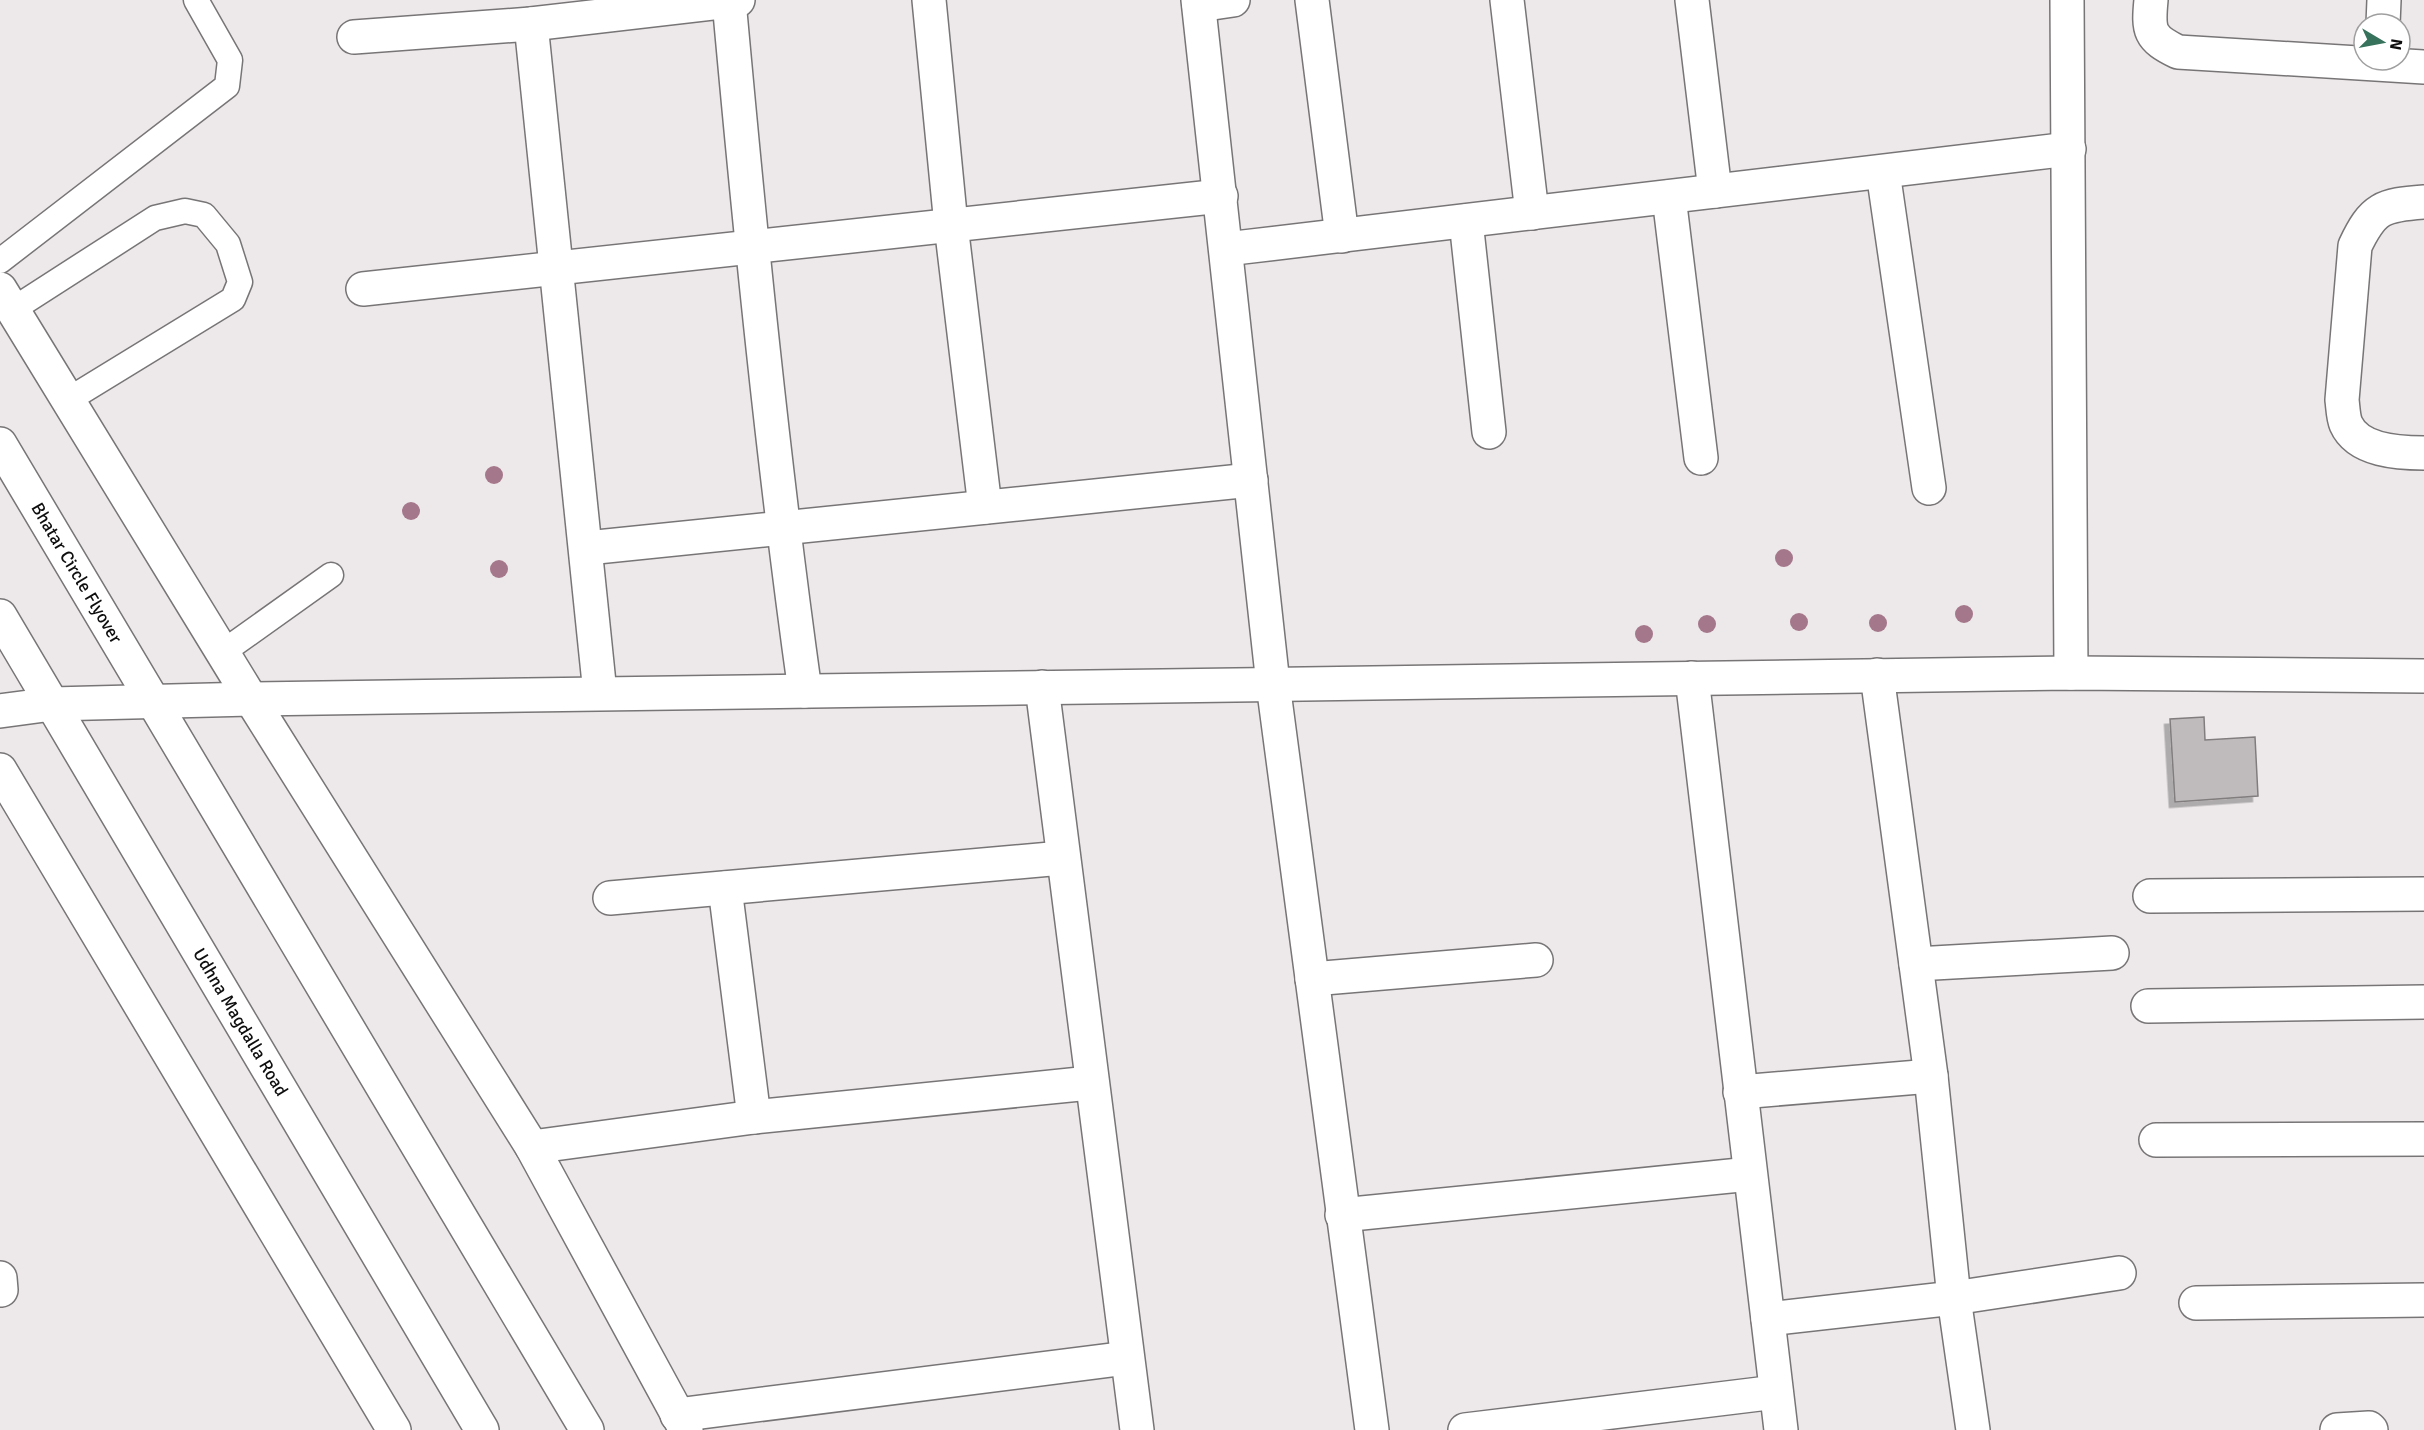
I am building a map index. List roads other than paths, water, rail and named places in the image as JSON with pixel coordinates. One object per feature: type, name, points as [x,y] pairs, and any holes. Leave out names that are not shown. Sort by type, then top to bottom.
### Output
[{"type":"street","points":[[929,0],[951,225],[985,507]]},
{"type":"street","points":[[1233,0],[1199,2],[1273,684],[1372,1430]]},
{"type":"street","points":[[1312,0],[1342,236]]},
{"type":"street","points":[[1508,0],[1532,213]]},
{"type":"street","points":[[1692,0],[1715,191]]},
{"type":"street","points":[[2067,0],[2072,673]]},
{"type":"street","points":[[2151,0],[2149,26],[2159,43],[2178,52],[2352,61]]},
{"type":"street","points":[[354,37],[531,24],[734,1],[751,246],[782,528],[805,691]]},
{"type":"street","points":[[531,24],[587,548],[600,693]]},
{"type":"street","points":[[1226,249],[2069,149]]},
{"type":"street","points":[[1883,171],[1929,488]]},
{"type":"street","points":[[363,289],[1221,196]]},
{"type":"street","points":[[1669,197],[1701,458]]},
{"type":"street","points":[[2424,202],[2397,204],[2374,213],[2355,246],[2342,400],[2346,424],[2359,440],[2380,449],[2424,453]]},
{"type":"street","points":[[1466,221],[1489,432]]},
{"type":"street","points":[[6,299],[251,699],[532,1147],[681,1422],[1127,1359]]},
{"type":"street","name":"Bhatar Circle Flyover","points":[[0,444],[154,702]]},
{"type":"street","points":[[587,548],[1251,480]]},
{"type":"street","name":"Udhna Magdalla Road","points":[[0,616],[482,1430]]},
{"type":"street","points":[[0,711],[52,704],[600,693],[2072,673],[2424,676]]},
{"type":"street","points":[[1877,675],[1931,1076],[1954,1298],[1973,1430]]},
{"type":"street","points":[[1692,678],[1781,1430]]},
{"type":"street","points":[[1042,687],[1090,1083],[1137,1430]]},
{"type":"street","points":[[154,702],[588,1430]]},
{"type":"street","points":[[0,770],[394,1430]]},
{"type":"street","points":[[610,898],[1062,858]]},
{"type":"street","points":[[725,888],[754,1117]]},
{"type":"street","points":[[2150,896],[2424,894]]},
{"type":"street","points":[[1916,964],[2112,953]]},
{"type":"street","points":[[1311,979],[1536,960]]},
{"type":"street","points":[[2148,1006],[2424,1002]]},
{"type":"street","points":[[1740,1092],[1931,1076]]},
{"type":"street","points":[[532,1147],[754,1117],[1090,1083]]},
{"type":"street","points":[[2156,1140],[2424,1139]]},
{"type":"street","points":[[1342,1215],[1750,1174]]},
{"type":"street","points":[[1768,1319],[1954,1298],[2119,1273]]},
{"type":"street","points":[[2196,1303],[2424,1300]]},
{"type":"street","points":[[1465,1430],[1776,1392]]},
{"type":"street","points":[[2337,1430],[2371,1430]]},
{"type":"lane","points":[[0,261],[227,86],[230,60],[196,0]]},
{"type":"lane","points":[[6,299],[155,218],[185,211],[204,215],[228,244],[240,282],[233,299],[68,400]]},
{"type":"lane","points":[[223,652],[331,575]]}]
